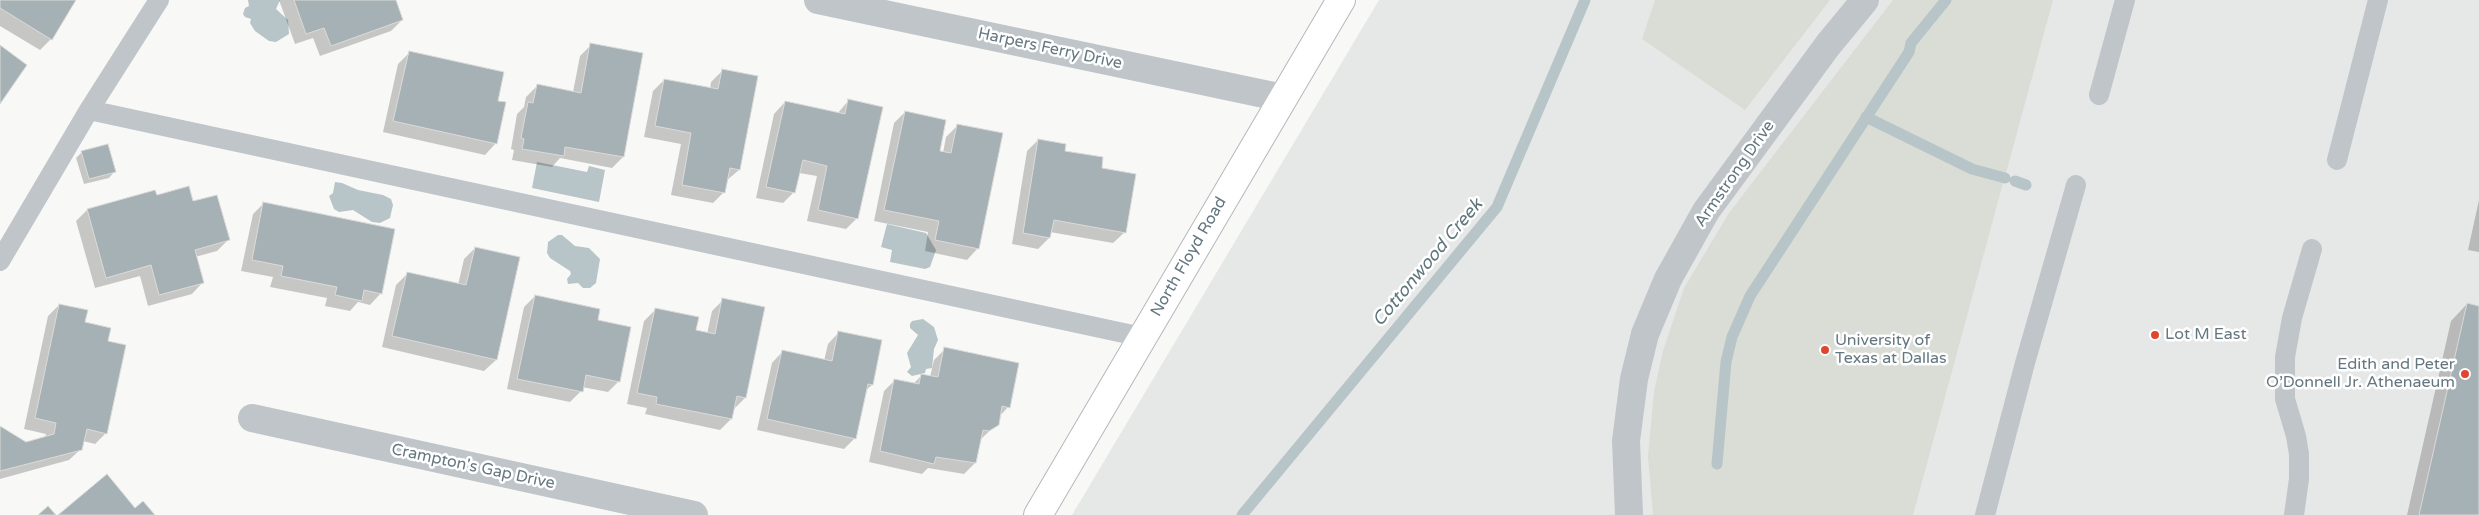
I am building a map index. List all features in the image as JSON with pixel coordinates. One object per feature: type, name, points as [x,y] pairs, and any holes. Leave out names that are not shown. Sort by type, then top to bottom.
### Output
[{"type":"street","name":"Harpers Ferry Drive","points":[[818,0],[1283,98]]},
{"type":"street","name":"North Floyd Road","points":[[1038,515],[1341,0]]},
{"type":"street","name":"Armstrong Drive","points":[[1628,515],[1626,441],[1634,379],[1645,334],[1668,279],[1706,211],[1828,45],[1865,0]]},
{"type":"street","name":"Crampton's Gap Drive","points":[[252,418],[694,515]]},
{"type":"lane","points":[[0,261],[89,110],[159,0]]},
{"type":"lane","points":[[2099,95],[2125,0]]},
{"type":"lane","points":[[2337,160],[2378,0]]},
{"type":"lane","points":[[89,110],[1142,337]]},
{"type":"lane","points":[[1985,515],[2027,354],[2076,184]]},
{"type":"lane","points":[[2294,515],[2299,478],[2299,454],[2296,436],[2285,399],[2285,357],[2292,318],[2312,249]]},
{"type":"shaded area","points":[[248,0],[280,0],[276,9],[288,20],[289,34],[276,42],[269,41],[255,31],[250,23],[251,19],[243,14],[245,8],[249,6]]},
{"type":"shaded area","name":"University of Texas at Dallas","points":[[1379,0],[2479,0],[2479,515],[1072,515]]},
{"type":"shaded area","points":[[1655,0],[1830,0],[1745,110],[1642,39]]},
{"type":"shaded area","points":[[1893,0],[2053,0],[2006,173],[1974,164],[1972,169],[1972,174],[2003,183],[1913,515],[1653,515],[1648,456],[1654,392],[1663,351],[1684,288],[1729,213]]},
{"type":"shaded area","points":[[537,162],[587,172],[589,166],[605,170],[599,202],[532,188]]},
{"type":"shaded area","points":[[335,182],[358,190],[383,195],[391,199],[393,205],[390,218],[380,223],[372,222],[353,210],[339,212],[334,209],[329,196],[333,193]]},
{"type":"shaded area","points":[[887,224],[926,233],[936,250],[930,267],[925,269],[890,262],[892,250],[881,247]]},
{"type":"shaded area","points":[[558,235],[562,235],[575,246],[589,248],[600,259],[596,283],[590,288],[583,288],[578,283],[568,284],[567,279],[571,274],[570,271],[550,258],[547,253],[548,242]]},
{"type":"shaded area","points":[[923,319],[934,327],[938,340],[934,349],[932,368],[926,369],[925,373],[912,376],[907,372],[911,367],[907,353],[918,335],[910,328],[910,324],[912,321]]},
{"type":"building","points":[[0,0],[76,0],[52,40],[0,8]]},
{"type":"building","points":[[294,0],[396,0],[403,20],[331,46],[324,28],[306,34]]},
{"type":"building","points":[[590,43],[643,53],[624,157],[565,147],[564,156],[522,149],[524,139],[521,138],[528,102],[533,103],[537,84],[581,93]]},
{"type":"building","points":[[0,45],[27,65],[0,104]]},
{"type":"building","points":[[409,51],[504,72],[498,101],[506,102],[497,144],[393,121]]},
{"type":"building","points":[[722,69],[758,76],[740,170],[730,168],[725,193],[682,185],[691,133],[655,126],[664,79],[718,89]]},
{"type":"building","points":[[848,99],[883,107],[858,219],[818,210],[827,166],[803,160],[795,193],[766,187],[785,101],[845,114]]},
{"type":"building","points":[[905,111],[946,120],[940,151],[951,153],[957,124],[1003,133],[979,249],[935,240],[939,221],[884,210]]},
{"type":"building","points":[[1038,139],[1066,144],[1065,151],[1103,157],[1102,168],[1136,174],[1126,233],[1054,220],[1050,238],[1023,233]]},
{"type":"building","points":[[108,144],[116,172],[89,179],[81,151]]},
{"type":"building","points":[[189,186],[193,201],[217,195],[230,240],[195,250],[204,283],[159,295],[151,265],[106,278],[87,209],[155,190],[157,195]]},
{"type":"building","points":[[263,202],[395,229],[382,294],[364,290],[362,301],[335,295],[337,287],[281,276],[283,266],[252,260]]},
{"type":"building","points":[[475,247],[520,257],[497,360],[392,336],[407,272],[466,285]]},
{"type":"building","points":[[535,295],[600,309],[598,320],[631,327],[620,382],[586,375],[583,392],[517,379]]},
{"type":"building","points":[[722,298],[765,307],[746,398],[737,396],[732,419],[656,404],[657,397],[637,393],[655,308],[699,317],[696,330],[715,334]]},
{"type":"building","name":"Edith and Peter O’Donnell Jr. Athenaeum","points":[[2467,303],[2479,306],[2479,515],[2419,515]]},
{"type":"building","points":[[59,304],[88,310],[85,322],[111,328],[108,341],[126,345],[107,434],[87,429],[82,450],[0,471],[0,426],[26,442],[54,434],[56,423],[35,418]]},
{"type":"building","points":[[838,331],[882,340],[873,385],[868,384],[856,439],[767,419],[782,350],[832,361]]},
{"type":"building","points":[[944,347],[1019,363],[1010,408],[1002,406],[999,425],[989,431],[983,430],[976,463],[936,457],[934,464],[880,451],[894,379],[919,384],[921,374],[938,377]]},
{"type":"building","points":[[107,474],[135,508],[143,501],[155,515],[58,515]]},
{"type":"building","points":[[48,506],[56,515],[38,515]]},
{"type":"waterway","name":"Cottonwood Creek","points":[[1242,515],[1497,207],[1585,0]]},
{"type":"waterway","points":[[1717,464],[1726,362],[1732,337],[1750,296],[1909,52],[1911,43],[1946,0]]},
{"type":"waterway","points":[[1866,117],[1972,169],[2005,178]]},
{"type":"waterway","points":[[2015,181],[2026,185]]},
{"type":"place","name":"Lot M East","points":[[2155,335]]},
{"type":"place","name":"University of Texas at Dallas","points":[[1825,350]]},
{"type":"place","name":"Edith and Peter O’Donnell Jr. Athenaeum","points":[[2465,374]]}]
